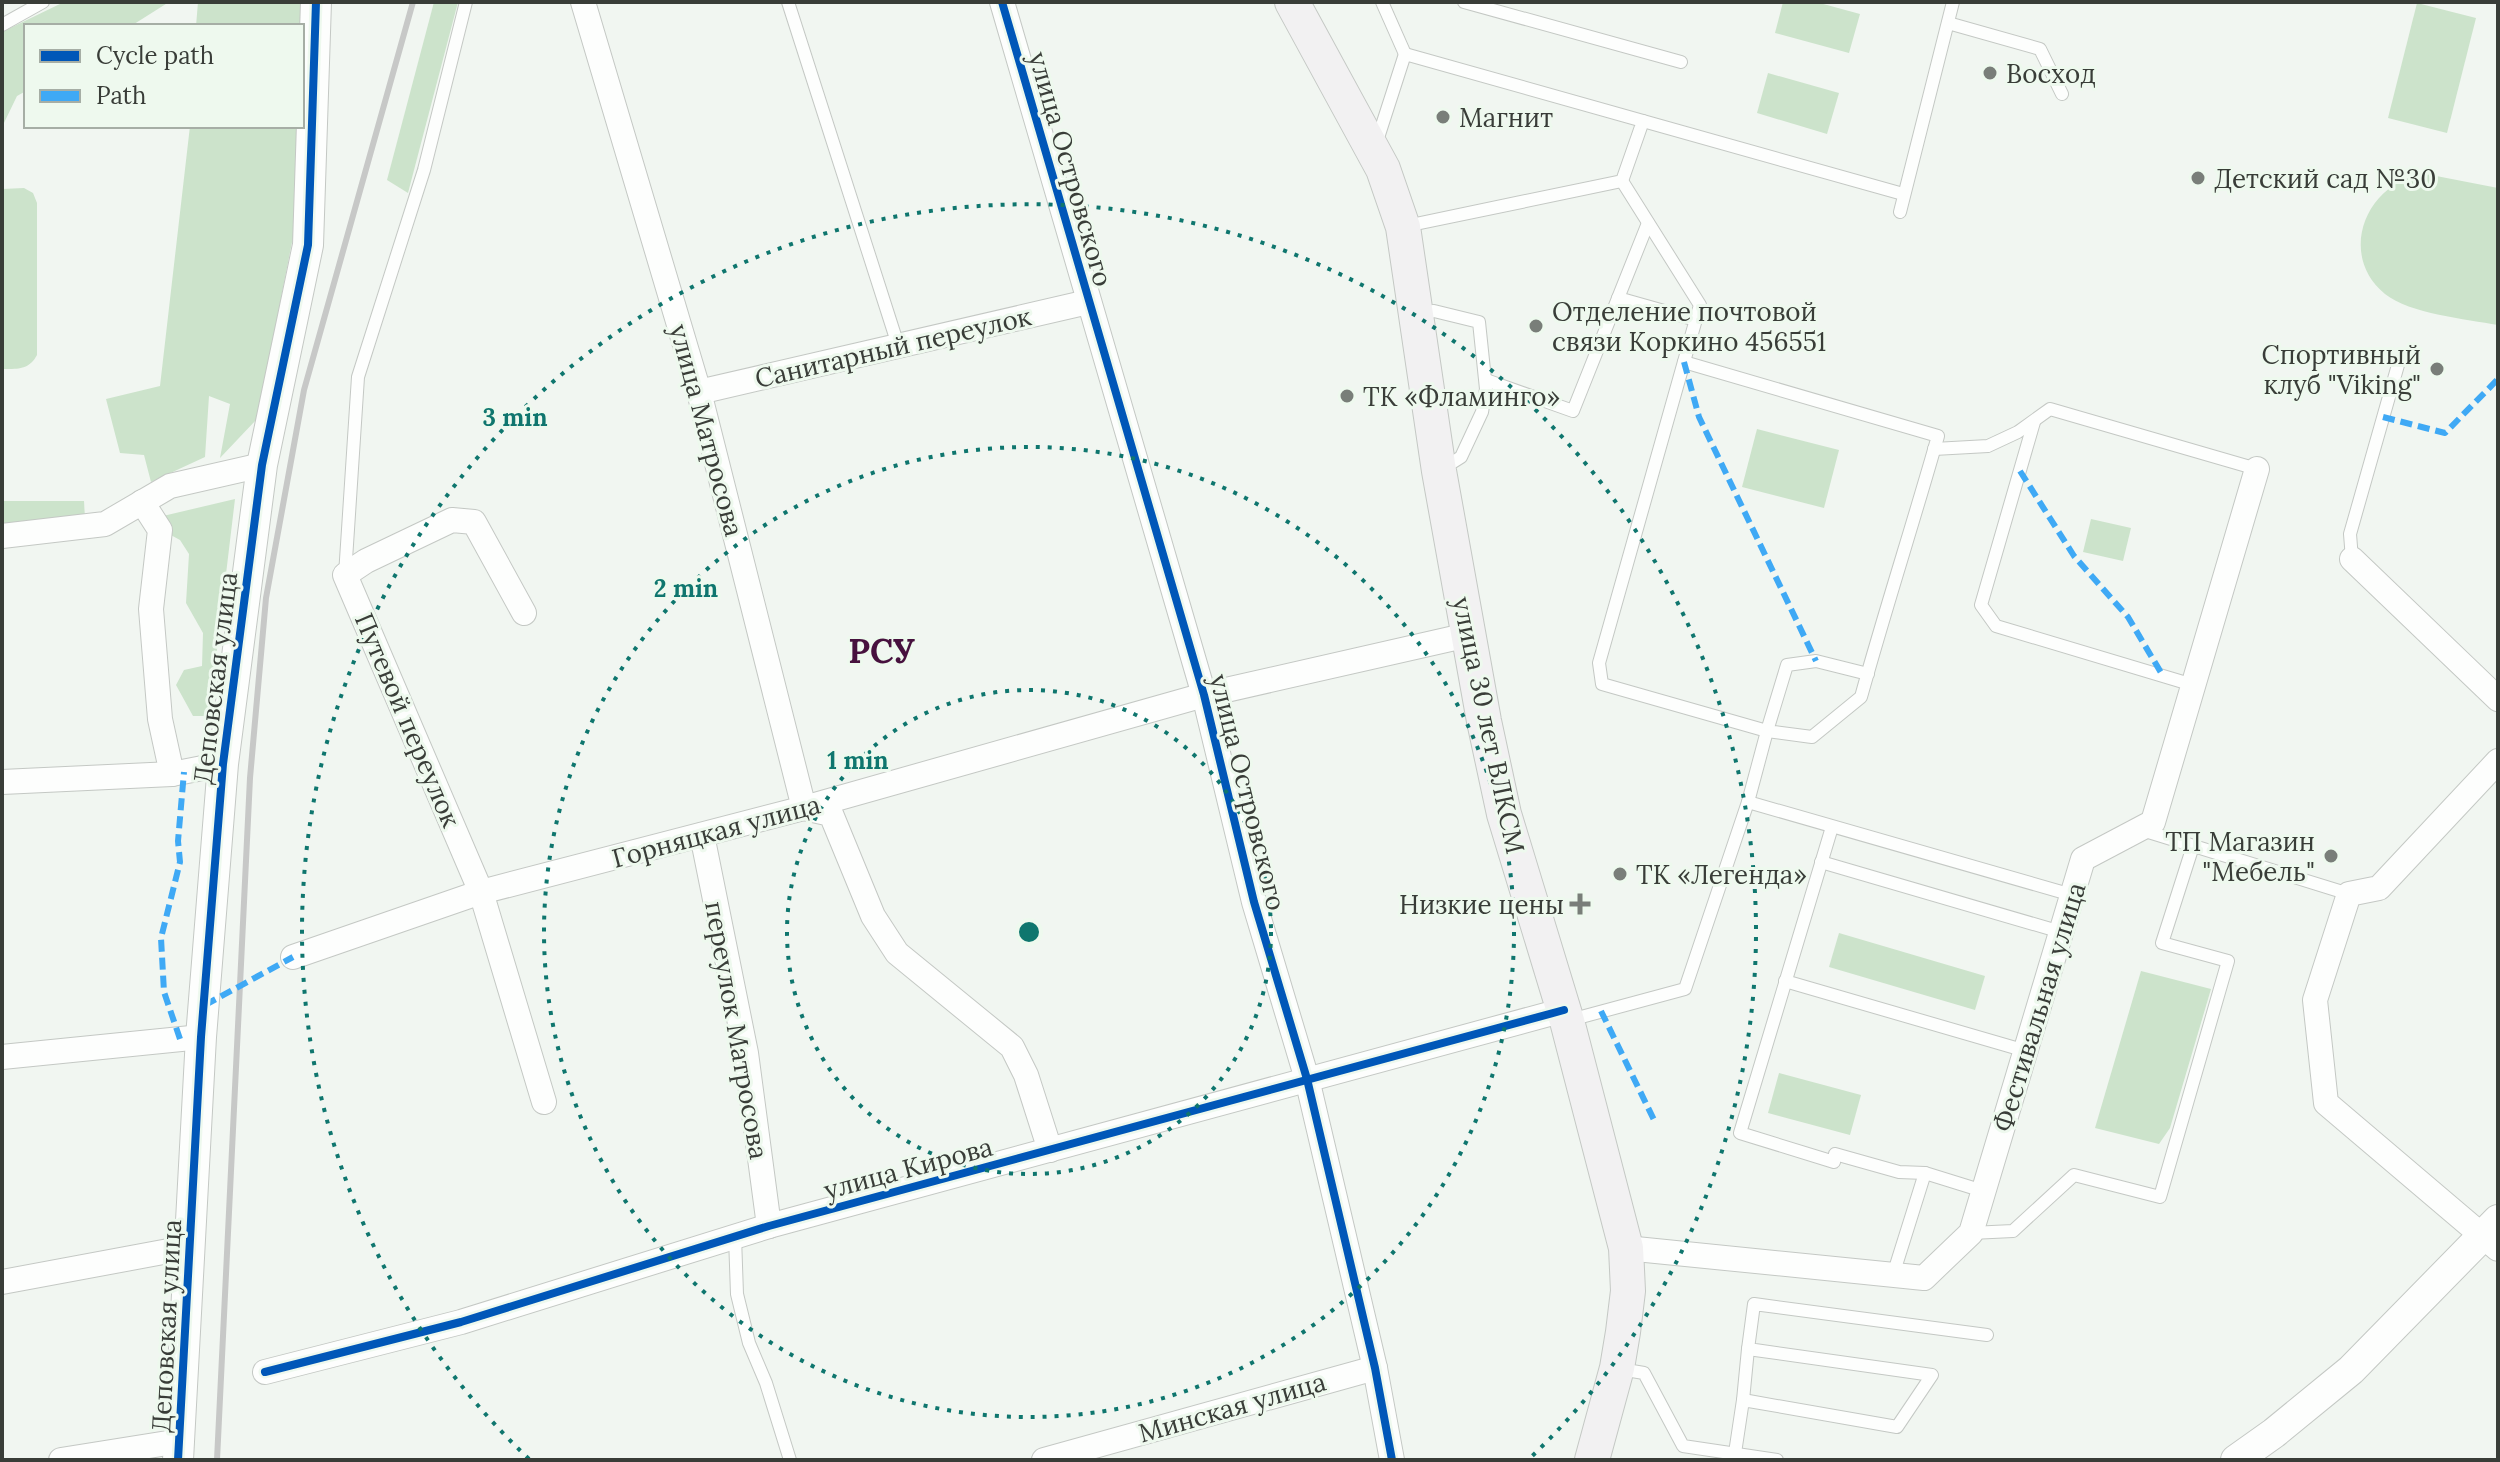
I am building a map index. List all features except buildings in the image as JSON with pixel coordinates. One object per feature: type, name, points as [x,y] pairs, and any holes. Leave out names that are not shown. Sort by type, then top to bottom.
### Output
[{"type":"main road","name":"улица 30 лет ВЛКСМ","points":[[1292,2],[1373,151],[1403,227],[1439,471],[1504,814],[1565,1016],[1626,1248],[1628,1291],[1617,1368],[1592,1460]]},
{"type":"street","name":"Деповская улица","points":[[179,1450],[201,1037],[223,764],[262,465],[308,245],[316,2]]},
{"type":"street","name":"улица Матросова","points":[[583,2],[699,392],[804,808]]},
{"type":"street","name":"улица Островского","points":[[1002,2],[1204,695],[1254,902],[1307,1079],[1375,1368],[1392,1460]]},
{"type":"street","name":"Санитарный переулок","points":[[699,392],[1088,302]]},
{"type":"street","points":[[2,536],[105,524],[170,486],[262,465]]},
{"type":"street","name":"Фестивальная улица","points":[[1971,1233],[2083,859],[2153,822],[2257,469]]},
{"type":"street","points":[[142,502],[160,530],[151,609],[160,719],[172,774]]},
{"type":"street","points":[[345,575],[366,561],[452,520],[474,522],[524,613]]},
{"type":"street","points":[[2352,559],[2498,699]]},
{"type":"street","name":"Путевой переулок","points":[[345,575],[481,892],[544,1102]]},
{"type":"street","name":"Горняцкая улица","points":[[293,957],[481,892],[804,808],[1204,695],[1468,635]]},
{"type":"street","points":[[2236,1460],[2351,1370],[2493,1235],[2326,1103],[2315,1000],[2349,894],[2379,888],[2498,761]]},
{"type":"street","points":[[2,782],[172,774],[223,764]]},
{"type":"street","points":[[804,808],[831,814],[873,916],[897,953],[1012,1047],[1026,1075],[1050,1150]]},
{"type":"street","name":"переулок Матросова","points":[[702,835],[746,1053],[769,1226]]},
{"type":"street","name":"улица Кирова","points":[[265,1372],[461,1322],[769,1226],[1307,1079],[1565,1016]]},
{"type":"street","points":[[2,1057],[201,1037]]},
{"type":"street","points":[[1626,1248],[1924,1278],[1971,1233]]},
{"type":"street","points":[[2,1282],[190,1247]]},
{"type":"street","name":"Минская улица","points":[[1044,1460],[1375,1368]]},
{"type":"street","points":[[61,1460],[179,1450]]},
{"type":"lane","points":[[2,25],[43,2]]},
{"type":"lane","points":[[345,575],[358,377],[424,170],[466,2]]},
{"type":"lane","points":[[788,2],[898,345]]},
{"type":"lane","points":[[1373,151],[1405,54],[1382,2]]},
{"type":"lane","points":[[1464,2],[1681,62]]},
{"type":"lane","points":[[1900,212],[1953,2]]},
{"type":"lane","points":[[1948,23],[2040,49],[2062,94]]},
{"type":"lane","points":[[1405,54],[1903,194]]},
{"type":"lane","points":[[1622,181],[1643,121]]},
{"type":"lane","points":[[1622,181],[1700,305],[1599,663],[1602,684],[1767,731],[1812,737],[1861,697],[1938,436],[1684,362]]},
{"type":"lane","points":[[1403,227],[1622,181]]},
{"type":"lane","points":[[1486,380],[1573,411],[1648,223]]},
{"type":"lane","points":[[1618,298],[1696,320]]},
{"type":"lane","points":[[1416,314],[1434,311],[1479,322],[1486,380],[1482,412],[1461,457],[1439,471]]},
{"type":"lane","points":[[2352,559],[2350,534],[2398,365]]},
{"type":"lane","points":[[1934,449],[1988,446],[2034,422],[2050,409],[2257,469]]},
{"type":"lane","points":[[2034,422],[1981,605],[1996,626],[2193,685]]},
{"type":"lane","points":[[1565,1016],[1685,989],[1748,802],[1787,665],[1816,661],[1868,674]]},
{"type":"lane","points":[[1748,802],[2072,895]]},
{"type":"lane","points":[[1832,827],[1740,1133],[1834,1162],[1835,1154],[1899,1172],[1925,1173],[1983,1191]]},
{"type":"lane","points":[[2139,829],[2349,894]]},
{"type":"lane","points":[[1971,1233],[2013,1231],[2074,1175],[2160,1197],[2228,961],[2162,943],[2193,846]]},
{"type":"lane","points":[[1821,862],[2061,932]]},
{"type":"lane","points":[[1785,981],[2026,1051]]},
{"type":"lane","points":[[1893,1275],[1925,1173]]},
{"type":"lane","points":[[735,1237],[737,1294],[749,1343],[766,1383],[790,1460]]},
{"type":"lane","points":[[1735,1453],[1754,1304],[1987,1335]]},
{"type":"lane","points":[[1743,1400],[1897,1427],[1932,1375],[1748,1349]]},
{"type":"lane","points":[[1617,1368],[1644,1373],[1683,1446],[1777,1460]]},
{"type":"green space","points":[[64,2],[169,2],[134,24],[24,24],[24,92],[17,96],[2,127],[2,32]]},
{"type":"green space","points":[[198,2],[303,2],[307,72],[304,116],[304,24],[196,24]]},
{"type":"green space","points":[[434,2],[458,2],[408,193],[387,180]]},
{"type":"green space","points":[[1783,2],[1816,2],[1860,14],[1849,53],[1775,33]]},
{"type":"green space","points":[[2417,3],[2476,18],[2447,133],[2388,118]]},
{"type":"green space","points":[[1768,73],[1839,93],[1827,134],[1757,113]]},
{"type":"green space","points":[[190,128],[303,128],[297,217],[257,419],[220,458],[230,404],[209,396],[205,457],[151,482],[144,455],[120,453],[106,399],[160,386]]},
{"type":"green space","points":[[2426,174],[2498,188],[2498,325],[2439,315],[2409,306],[2385,294],[2370,278],[2362,259],[2361,240],[2365,221],[2374,204],[2405,179]]},
{"type":"green space","points":[[24,188],[33,193],[37,203],[37,355],[27,366],[2,369],[2,189]]},
{"type":"green space","points":[[1757,429],[1839,450],[1824,508],[1742,487]]},
{"type":"green space","points":[[235,499],[209,716],[193,716],[176,685],[184,670],[202,666],[203,633],[186,603],[189,554],[180,540],[167,533],[163,516]]},
{"type":"green space","points":[[2,501],[84,501],[85,519],[2,530]]},
{"type":"green space","points":[[2091,519],[2131,528],[2123,561],[2083,552]]},
{"type":"green space","points":[[1839,933],[1985,976],[1975,1010],[1829,967]]},
{"type":"green space","points":[[2141,971],[2211,989],[2170,1128],[2159,1144],[2095,1128]]},
{"type":"green space","points":[[1779,1073],[1861,1095],[1850,1135],[1768,1113]]},
{"type":"railway","points":[[217,1460],[250,778],[266,598],[304,390],[413,2]]},
{"type":"marked path","points":[[1684,362],[1699,417],[1816,661]]},
{"type":"marked path","points":[[2383,417],[2445,433],[2498,379]]},
{"type":"marked path","points":[[2020,471],[2074,556],[2128,617],[2163,676]]},
{"type":"marked path","points":[[180,1039],[164,992],[161,938],[180,862],[178,841],[184,772]]},
{"type":"marked path","points":[[205,1005],[293,957]]},
{"type":"marked path","points":[[1601,1011],[1655,1122]]},
{"type":"cycle path","points":[[178,1460],[201,1037],[223,764],[262,465],[308,245],[316,2]]},
{"type":"cycle path","points":[[1002,2],[1204,695],[1254,902],[1307,1079],[1375,1368],[1392,1460]]},
{"type":"cycle path","points":[[265,1372],[461,1322],[769,1226],[1564,1010]]},
{"type":"place","name":"Восход","points":[[1990,73]]},
{"type":"place","name":"Магнит","points":[[1443,117]]},
{"type":"place","name":"Детский сад №30","points":[[2198,178]]},
{"type":"place","name":"Отделение почтовой связи Коркино 456551","points":[[1536,326]]},
{"type":"place","name":"Спортивный клуб \"Viking\"","points":[[2437,369]]},
{"type":"place","name":"ТК «Фламинго»","points":[[1347,396]]},
{"type":"place","name":"ТП Магазин \"Мебель\"","points":[[2331,856]]},
{"type":"place","name":"ТК «Легенда»","points":[[1620,874]]},
{"type":"place","name":"Низкие цены","points":[[1580,904]]},
{"type":"district","name":"РСУ","points":[[882,650]]}]
